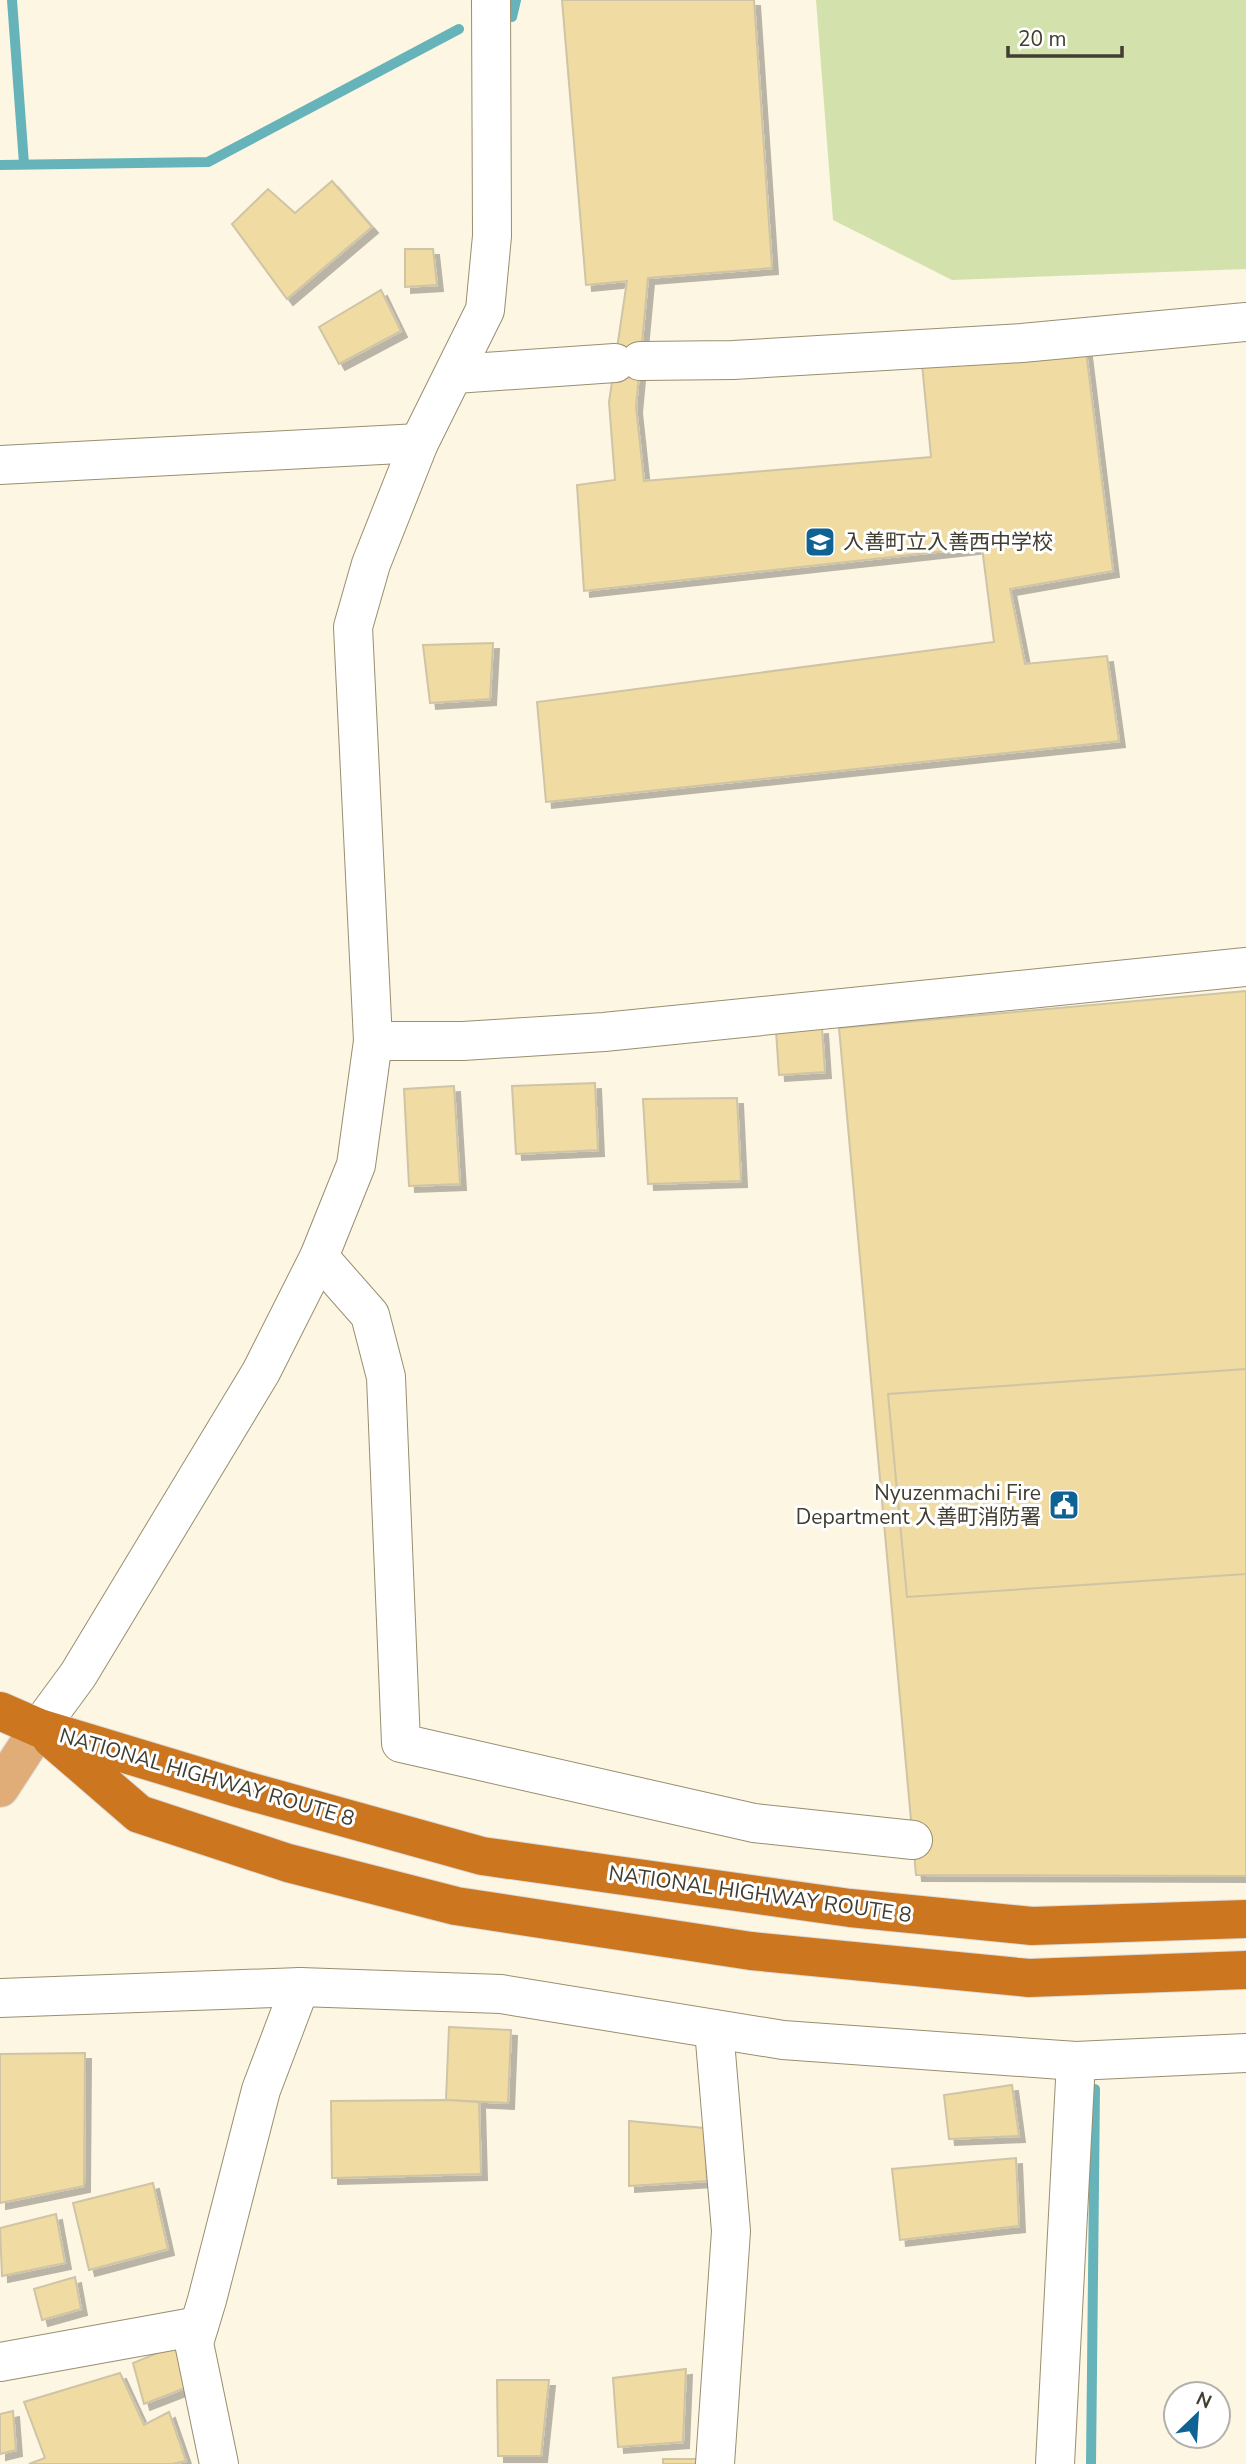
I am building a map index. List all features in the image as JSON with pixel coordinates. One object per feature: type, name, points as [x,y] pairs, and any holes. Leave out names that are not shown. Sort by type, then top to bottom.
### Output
[{"type":"highway","points":[[0,1712],[39,1728]]},
{"type":"highway","name":"NATIONAL HIGHWAY ROUTE 8","points":[[39,1728],[241,1789],[482,1856],[850,1908],[1032,1926],[1246,1919]]},
{"type":"highway","name":"NATIONAL HIGHWAY ROUTE 8","points":[[39,1728],[139,1814],[288,1863],[456,1906],[751,1951],[1029,1978],[1246,1970]]},
{"type":"main road","points":[[0,1787],[39,1728]]},
{"type":"street","points":[[39,1728],[78,1675],[261,1372],[319,1257],[356,1165],[373,1041],[354,627],[371,564],[419,443],[485,310],[492,236],[491,0]]},
{"type":"street","points":[[455,374],[628,362],[733,360],[1022,343],[1246,322]]},
{"type":"street","points":[[0,466],[419,443]]},
{"type":"street","points":[[373,1041],[463,1041],[604,1032],[1246,967]]},
{"type":"street","points":[[319,1257],[370,1315],[386,1377],[401,1743],[754,1823],[913,1840]]},
{"type":"street","points":[[219,2464],[194,2343],[261,2090],[299,1987]]},
{"type":"street","points":[[0,1998],[299,1987],[501,1994],[783,2040],[1076,2061],[1246,2053]]},
{"type":"street","points":[[714,2029],[732,2231],[715,2464]]},
{"type":"street","points":[[1055,2464],[1076,2061]]},
{"type":"street","points":[[0,2362],[199,2326]]},
{"type":"green space","points":[[816,0],[1246,0],[1246,269],[952,280],[833,220]]},
{"type":"building","points":[[562,0],[754,0],[772,268],[648,278],[636,407],[644,481],[931,457],[922,364],[1086,351],[1113,571],[1010,589],[1025,664],[1107,656],[1119,741],[546,802],[537,702],[994,642],[982,547],[584,591],[577,485],[615,480],[609,402],[627,281],[586,285]]},
{"type":"building","points":[[332,181],[372,227],[287,299],[232,224],[268,189],[295,213]]},
{"type":"building","points":[[405,249],[433,249],[437,285],[405,287]]},
{"type":"building","points":[[381,290],[401,331],[339,364],[319,327]]},
{"type":"building","points":[[493,643],[490,699],[430,703],[423,645]]},
{"type":"building","name":"Nyuzenmachi Fire Department 入善町消防署","points":[[1246,991],[1246,1876],[916,1875],[839,1028]]},
{"type":"building","points":[[822,1028],[825,1072],[779,1075],[776,1031]]},
{"type":"building","points":[[595,1083],[598,1150],[516,1154],[512,1086]]},
{"type":"building","points":[[454,1086],[460,1184],[409,1186],[404,1089]]},
{"type":"building","points":[[737,1098],[741,1181],[648,1184],[643,1099]]},
{"type":"building","points":[[1246,1369],[1246,1574],[907,1597],[888,1394]]},
{"type":"building","points":[[449,2027],[511,2030],[508,2103],[446,2100]]},
{"type":"building","points":[[85,2053],[84,2186],[0,2203],[0,2054]]},
{"type":"building","points":[[1012,2085],[1019,2136],[949,2139],[944,2095]]},
{"type":"building","points":[[331,2101],[479,2102],[481,2174],[332,2178]]},
{"type":"building","points":[[629,2121],[704,2128],[707,2181],[629,2186]]},
{"type":"building","points":[[1016,2158],[1019,2226],[900,2240],[892,2169]]},
{"type":"building","points":[[153,2183],[168,2249],[89,2270],[73,2203]]},
{"type":"building","points":[[56,2214],[65,2263],[2,2276],[0,2228]]},
{"type":"building","points":[[75,2277],[81,2309],[42,2320],[34,2289]]},
{"type":"building","points":[[177,2345],[188,2387],[144,2404],[133,2363]]},
{"type":"building","points":[[686,2369],[683,2442],[618,2447],[613,2378]]},
{"type":"building","points":[[120,2373],[144,2425],[169,2412],[186,2461],[172,2464],[29,2464],[45,2458],[24,2402]]},
{"type":"building","points":[[497,2380],[549,2380],[541,2456],[498,2456]]},
{"type":"building","points":[[13,2411],[16,2450],[0,2454],[0,2414]]},
{"type":"building","points":[[663,2459],[699,2459],[698,2464],[663,2464]]},
{"type":"waterway","points":[[12,0],[24,164]]},
{"type":"waterway","points":[[512,17],[516,0]]},
{"type":"waterway","points":[[0,165],[208,162],[459,29]]},
{"type":"waterway","points":[[1091,2464],[1095,2089]]},
{"type":"place","name":"入善町立入善西中学校","points":[[820,542]]},
{"type":"place","name":"Nyuzenmachi Fire Department 入善町消防署","points":[[1064,1505]]}]
